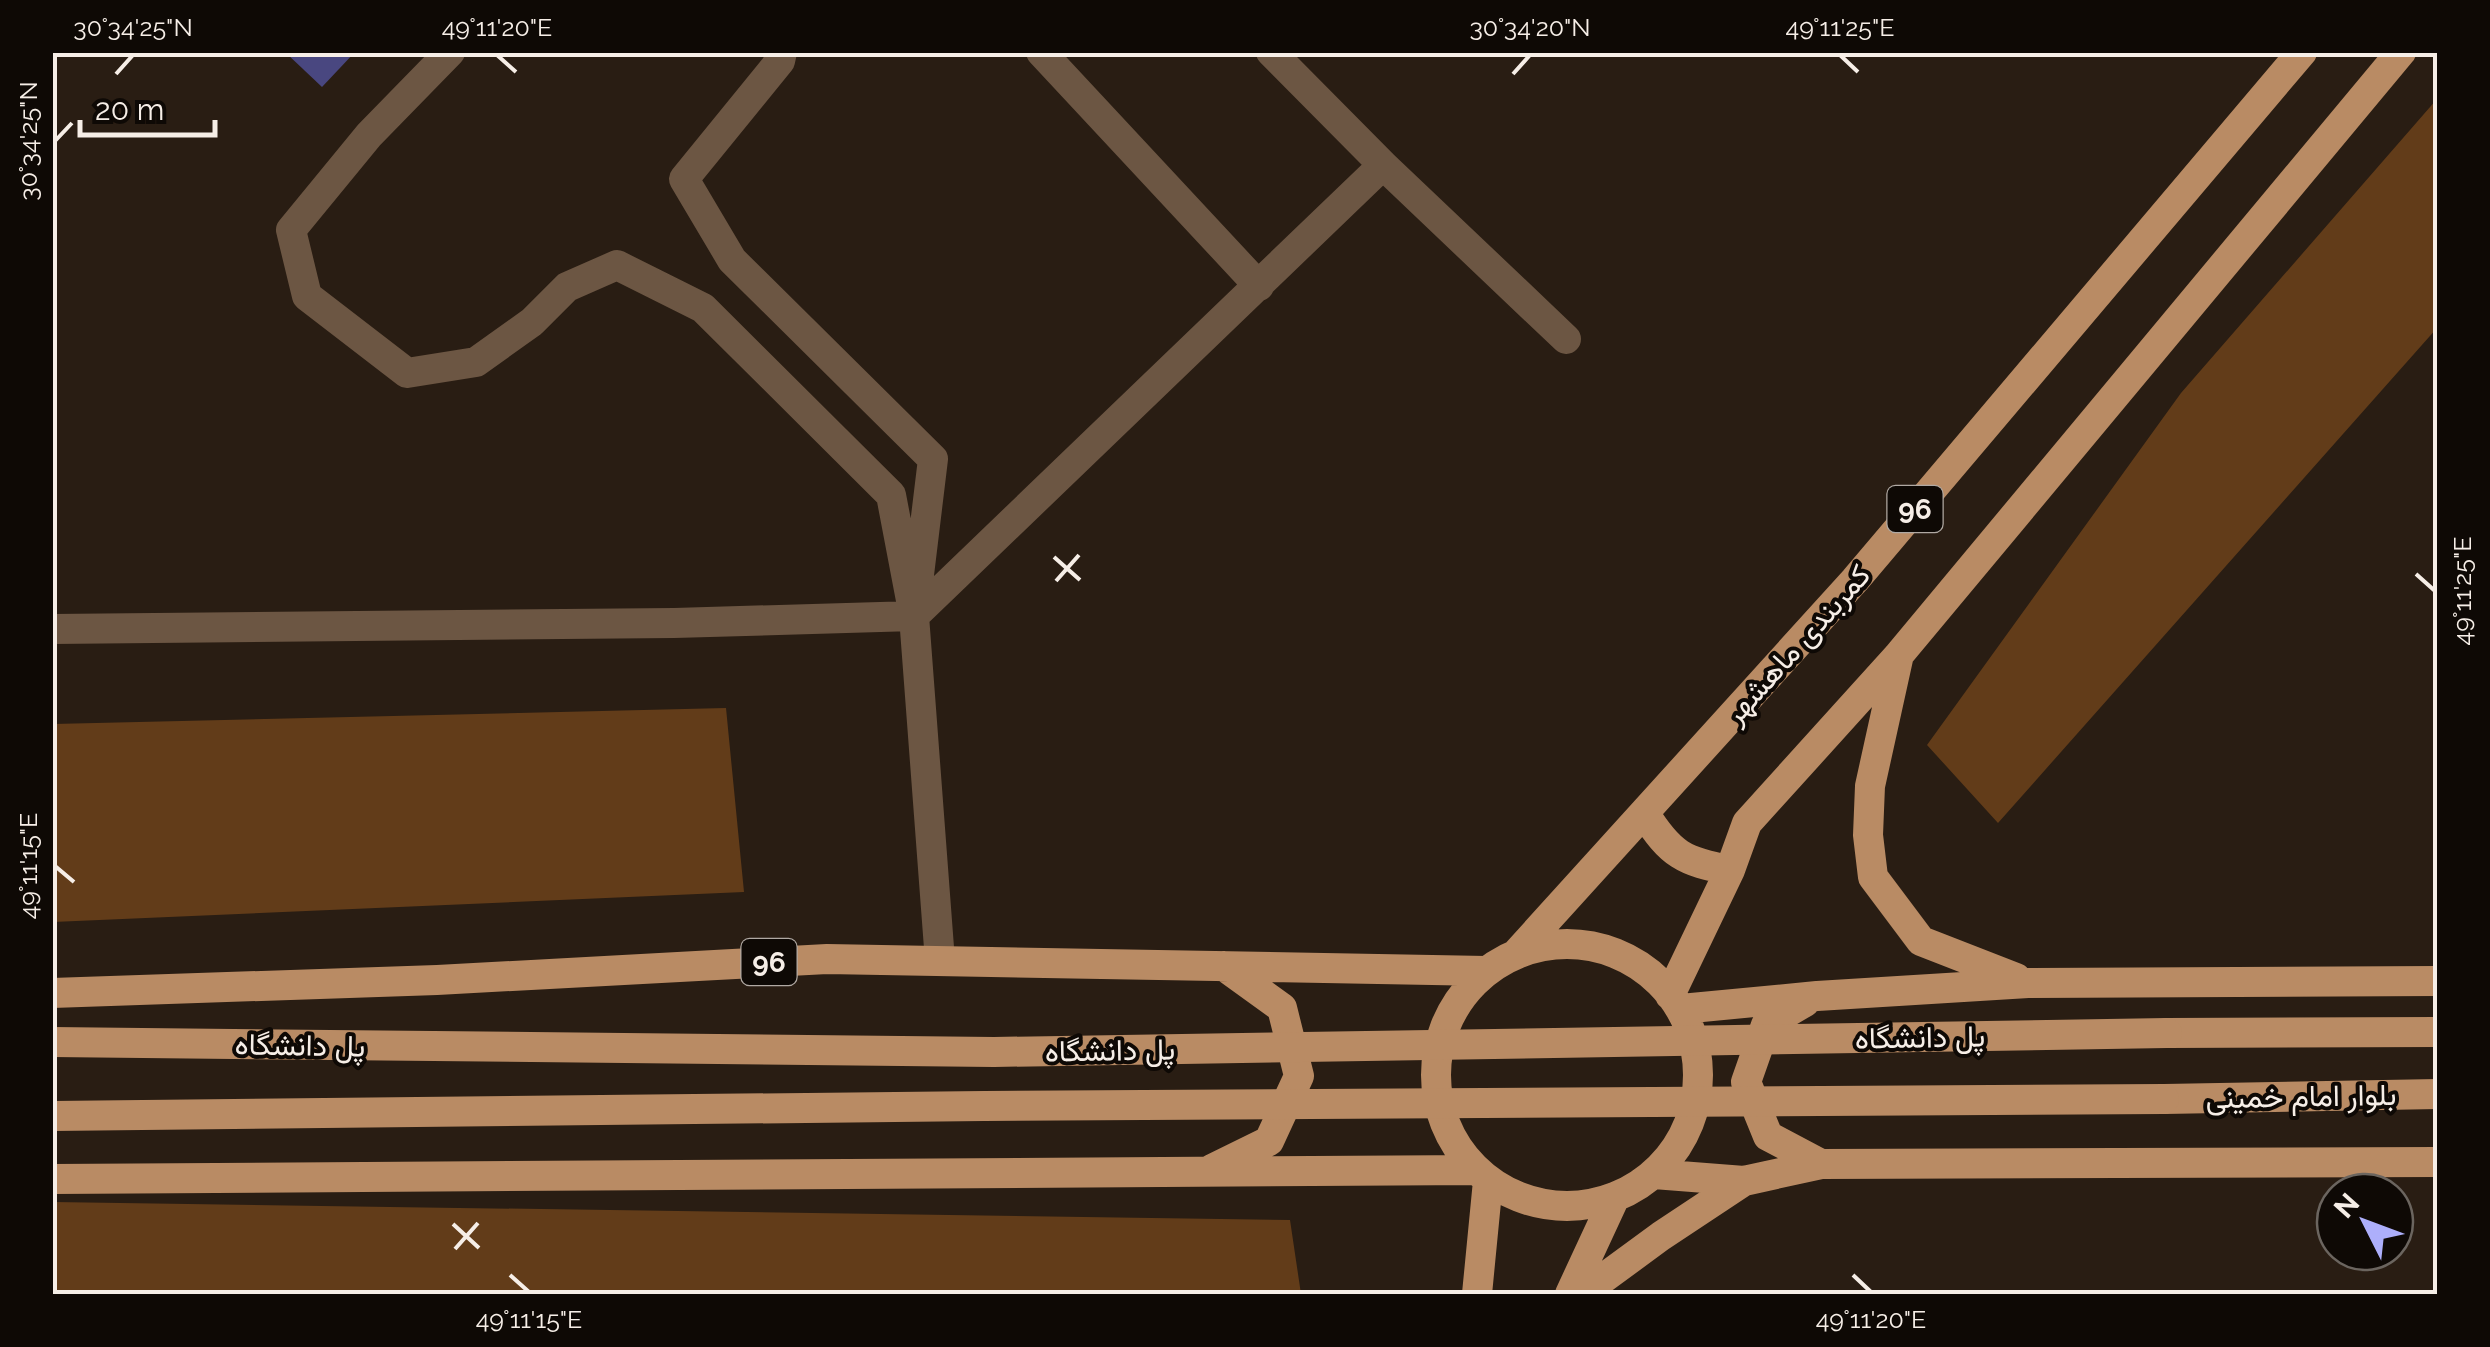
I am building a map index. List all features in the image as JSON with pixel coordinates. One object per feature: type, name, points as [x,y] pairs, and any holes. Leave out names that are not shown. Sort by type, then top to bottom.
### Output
[{"type":"main road","name":"کمربندی ماهشهر","points":[[1516,954],[1855,580],[2302,52]]},
{"type":"main road","points":[[52,1179],[1482,1175],[1518,1198],[1554,1206],[1590,1205],[1616,1196],[1654,1174],[1674,1152],[1689,1125],[1697,1096],[1698,1066],[1692,1036],[1675,1002],[1747,823],[1898,656],[2401,52]]},
{"type":"main road","points":[[1898,656],[1870,786],[1868,835],[1873,877],[1921,941],[2028,983]]},
{"type":"main road","points":[[1645,814],[1663,843],[1697,864],[1730,870]]},
{"type":"main road","name":"96","points":[[1482,1175],[1463,1157],[1446,1127],[1436,1094],[1436,1060],[1445,1026],[1462,996],[1486,972],[1516,954],[1553,944],[1590,946],[1626,958],[1657,979],[1675,1002]]},
{"type":"main road","name":"96","points":[[52,992],[437,980],[826,959],[1486,972]]},
{"type":"main road","points":[[1204,1173],[1269,1141],[1299,1076],[1282,1008],[1224,966]]},
{"type":"main road","points":[[1675,1002],[2028,983],[2438,981]]},
{"type":"main road","points":[[1816,996],[1766,1025],[1746,1082],[1768,1136],[1821,1164]]},
{"type":"main road","name":"بلوار امام خمینی","points":[[2167,1033],[2438,1032]]},
{"type":"main road","name":"پل دانشگاه","points":[[52,1042],[994,1052],[2167,1033]]},
{"type":"main road","name":"بلوار امام خمینی","points":[[2164,1099],[2438,1094]]},
{"type":"main road","name":"پل دانشگاه","points":[[52,1116],[2164,1099]]},
{"type":"main road","points":[[1654,1174],[1744,1181],[1821,1164],[2438,1162]]},
{"type":"main road","points":[[1477,1294],[1482,1175]]},
{"type":"main road","points":[[1582,1294],[1744,1181]]},
{"type":"main road","points":[[1570,1294],[1616,1196]]},
{"type":"lane","points":[[450,52],[368,135],[291,230],[307,296],[407,373],[476,362],[532,322],[567,288],[617,266],[703,308],[891,496],[914,616],[940,961]]},
{"type":"lane","points":[[782,52],[780,61],[684,179],[732,260],[933,459],[914,616]]},
{"type":"lane","points":[[1041,52],[1260,286]]},
{"type":"lane","points":[[1271,52],[1566,339]]},
{"type":"lane","points":[[52,629],[674,623],[914,616],[1384,165]]},
{"type":"shaded area","points":[[2437,99],[2437,328],[1998,823],[1927,745],[2181,393]]},
{"type":"shaded area","points":[[726,708],[744,892],[53,922],[53,724]]},
{"type":"shaded area","points":[[53,1202],[1290,1220],[1301,1294],[53,1294]]},
{"type":"building","points":[[285,52],[355,52],[322,87]]}]
